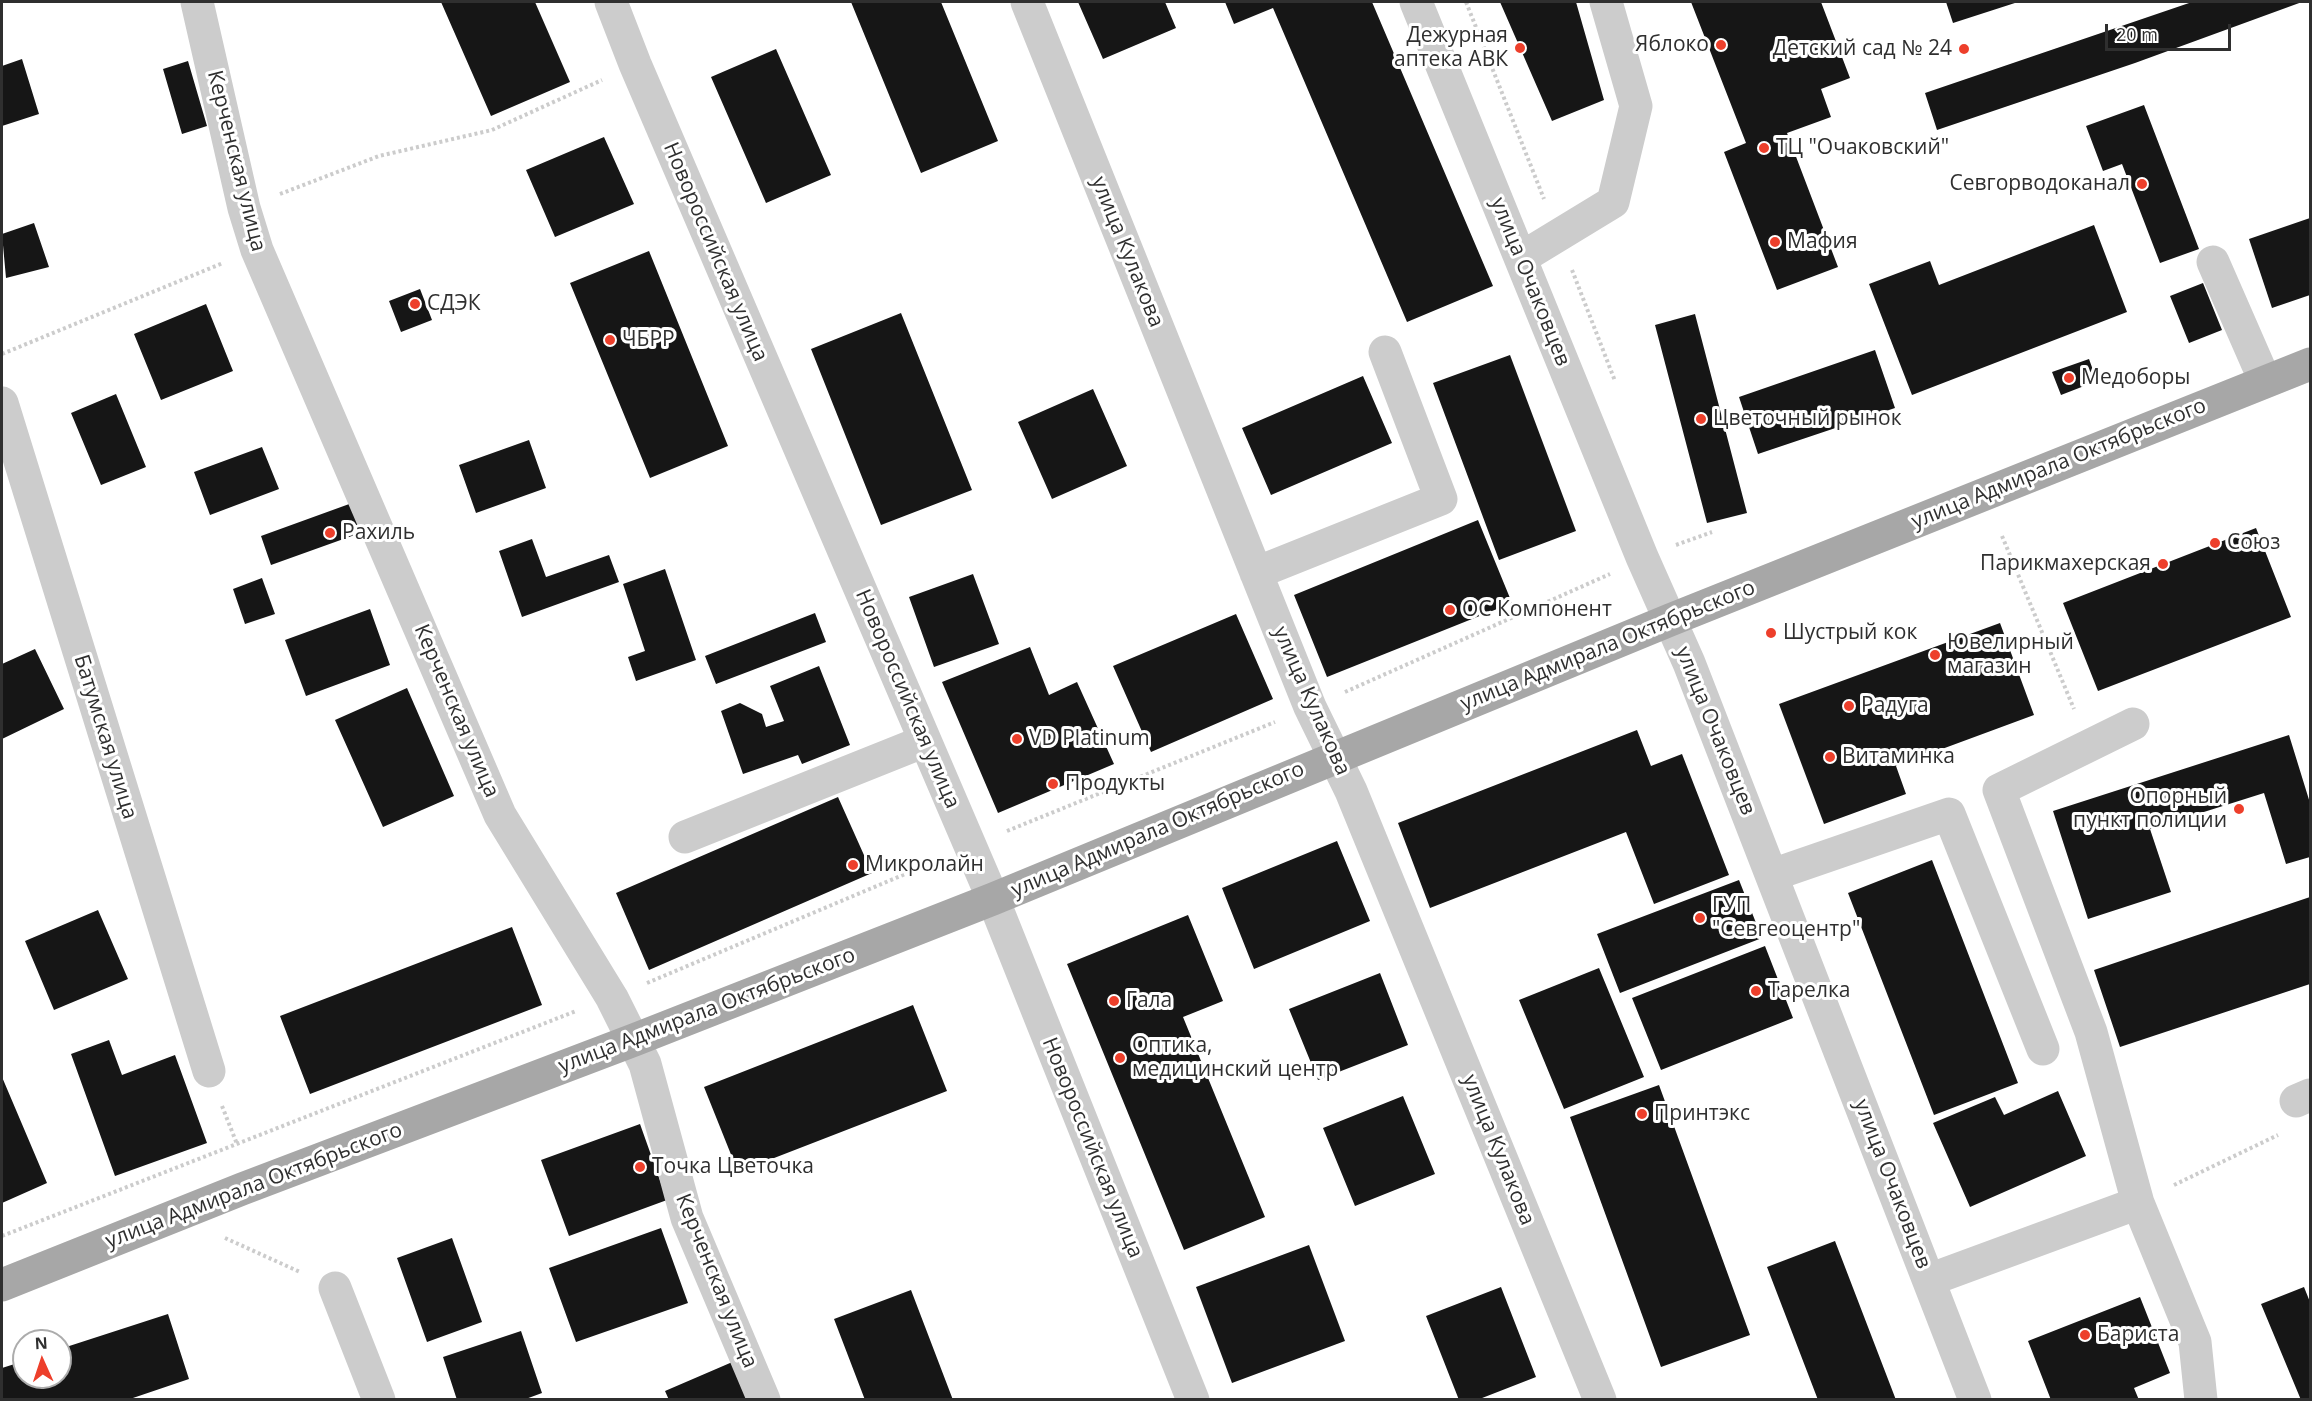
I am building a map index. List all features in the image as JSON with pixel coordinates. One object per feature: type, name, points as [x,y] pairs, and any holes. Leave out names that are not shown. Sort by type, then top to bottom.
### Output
[{"type":"main road","name":"улица Адмирала Октябрьского","points":[[2,1285],[253,1185],[634,1040],[993,899],[1670,620],[2310,364]]},
{"type":"street","name":"Керченская улица","points":[[197,2],[244,208],[257,249],[501,815],[612,998],[645,1064],[687,1218],[764,1400]]},
{"type":"street","name":"Новороссийская улица","points":[[611,2],[635,64],[993,899],[1193,1400]]},
{"type":"street","name":"улица Кулакова","points":[[1027,2],[1310,707],[1356,802],[1600,1400]]},
{"type":"street","name":"улица Очаковцев","points":[[1416,2],[1642,557],[1689,663],[1975,1400]]},
{"type":"street","points":[[1521,258],[1613,202],[1636,106],[1606,2]]},
{"type":"street","points":[[2213,262],[2265,381]]},
{"type":"street","points":[[1256,573],[1441,499],[1385,352]]},
{"type":"street","name":"Батумская улица","points":[[2,403],[208,1071]]},
{"type":"street","points":[[2133,724],[1999,790],[2091,1032],[2138,1203],[2195,1342],[2201,1400]]},
{"type":"street","points":[[685,837],[925,741]]},
{"type":"street","points":[[1772,875],[1949,814],[2043,1049]]},
{"type":"street","points":[[1929,1280],[2138,1203]]},
{"type":"street","points":[[335,1288],[379,1400]]},
{"type":"path","points":[[244,208],[379,156],[492,130],[635,64]]},
{"type":"path","points":[[2,354],[257,249]]},
{"type":"path","points":[[612,998],[970,846],[1310,707],[1620,570],[1642,557],[1712,532]]},
{"type":"path","points":[[2002,536],[2063,680]]},
{"type":"path","points":[[2,1236],[564,1016]]},
{"type":"path","points":[[2138,1203],[2281,1133],[2303,1098]]},
{"type":"path","points":[[221,1236],[335,1288]]},
{"type":"building","points":[[441,2],[535,2],[570,82],[491,116]]},
{"type":"building","points":[[851,2],[941,2],[998,141],[921,173]]},
{"type":"building","points":[[1078,2],[1165,2],[1176,28],[1103,59]]},
{"type":"building","points":[[1225,2],[1372,2],[1493,286],[1407,322],[1273,8],[1234,24]]},
{"type":"building","points":[[1500,2],[1576,2],[1604,100],[1552,121]]},
{"type":"building","name":"ТЦ \"Очаковский\"","points":[[1691,2],[1821,2],[1850,78],[1821,89],[1831,117],[1787,133],[1838,267],[1777,290],[1724,152],[1746,143]]},
{"type":"building","name":"Детский сад № 24","points":[[1946,2],[2018,2],[1953,23]]},
{"type":"building","points":[[2192,2],[2302,2],[2135,63],[1937,130],[1925,93]]},
{"type":"building","points":[[776,49],[831,175],[766,203],[711,77]]},
{"type":"building","points":[[22,59],[39,114],[2,126],[2,66]]},
{"type":"building","points":[[188,61],[207,126],[182,134],[163,69]]},
{"type":"building","points":[[2144,105],[2199,249],[2160,263],[2122,164],[2103,171],[2086,126]]},
{"type":"building","points":[[604,137],[634,204],[555,237],[526,170]]},
{"type":"building","points":[[2310,218],[2310,295],[2272,308],[2249,239]]},
{"type":"building","points":[[34,223],[49,267],[6,278],[2,234]]},
{"type":"building","points":[[2094,225],[2127,312],[1912,395],[1869,284],[1930,261],[1939,285]]},
{"type":"building","points":[[649,251],[728,446],[650,478],[570,283]]},
{"type":"building","points":[[2203,283],[2222,330],[2189,343],[2170,296]]},
{"type":"building","points":[[420,289],[432,320],[401,332],[389,301]]},
{"type":"building","points":[[206,304],[233,371],[161,400],[134,334]]},
{"type":"building","points":[[901,313],[972,490],[881,525],[811,349]]},
{"type":"building","name":"Цветочный рынок","points":[[1695,314],[1747,513],[1707,523],[1655,325]]},
{"type":"building","points":[[1875,350],[1895,408],[1758,454],[1739,397]]},
{"type":"building","points":[[1510,355],[1576,531],[1499,560],[1433,383]]},
{"type":"building","points":[[2089,359],[2097,381],[2061,395],[2052,372]]},
{"type":"building","points":[[1363,376],[1392,443],[1271,495],[1242,428]]},
{"type":"building","points":[[1093,389],[1127,466],[1052,499],[1018,422]]},
{"type":"building","points":[[116,394],[146,467],[101,485],[71,413]]},
{"type":"building","points":[[529,440],[546,488],[476,513],[459,465]]},
{"type":"building","points":[[262,447],[279,489],[210,515],[194,472]]},
{"type":"building","points":[[352,503],[363,532],[271,565],[261,536]]},
{"type":"building","points":[[1478,520],[1512,603],[1327,677],[1294,595]]},
{"type":"building","points":[[2256,528],[2291,617],[2098,691],[2063,603]]},
{"type":"building","points":[[532,539],[546,577],[609,555],[619,582],[522,617],[499,551]]},
{"type":"building","points":[[665,569],[696,660],[636,681],[628,657],[645,651],[623,584]]},
{"type":"building","points":[[973,574],[999,644],[934,667],[909,597]]},
{"type":"building","points":[[262,578],[275,614],[245,624],[233,589]]},
{"type":"building","points":[[370,609],[390,665],[306,696],[285,640]]},
{"type":"building","points":[[815,613],[826,642],[716,684],[705,656]]},
{"type":"building","points":[[1236,614],[1273,699],[1151,752],[1113,666]]},
{"type":"building","points":[[2000,623],[2034,715],[1896,766],[1906,794],[1824,824],[1779,704]]},
{"type":"building","points":[[1030,647],[1049,695],[1077,682],[1114,764],[998,813],[942,682]]},
{"type":"building","points":[[35,649],[64,709],[2,739],[2,664]]},
{"type":"building","points":[[819,666],[850,745],[802,764],[798,755],[743,774],[721,711],[740,703],[762,714],[766,727],[784,721],[770,686]]},
{"type":"building","points":[[407,688],[454,796],[383,827],[335,720]]},
{"type":"building","points":[[1637,730],[1651,766],[1682,754],[1729,875],[1654,904],[1626,832],[1430,908],[1398,823]]},
{"type":"building","points":[[2289,735],[2310,803],[2310,857],[2286,864],[2264,793],[2150,829],[2171,892],[2088,919],[2053,811]]},
{"type":"building","points":[[838,797],[872,873],[649,970],[616,893]]},
{"type":"building","points":[[1337,841],[1370,921],[1254,969],[1222,888]]},
{"type":"building","points":[[1932,860],[2018,1083],[1934,1115],[1848,893]]},
{"type":"building","points":[[1739,880],[1762,938],[1620,993],[1597,934]]},
{"type":"building","points":[[2310,897],[2310,984],[2120,1047],[2094,970]]},
{"type":"building","points":[[98,910],[128,979],[54,1010],[25,941]]},
{"type":"building","points":[[1188,915],[1223,1001],[1183,1017],[1265,1217],[1184,1250],[1067,964]]},
{"type":"building","points":[[512,927],[542,1005],[310,1094],[280,1016]]},
{"type":"building","points":[[1765,946],[1793,1018],[1661,1070],[1632,998]]},
{"type":"building","points":[[1599,968],[1644,1077],[1564,1109],[1519,1000]]},
{"type":"building","points":[[1380,973],[1408,1045],[1318,1080],[1289,1009]]},
{"type":"building","points":[[913,1005],[947,1091],[738,1172],[704,1087]]},
{"type":"building","points":[[109,1040],[122,1075],[175,1055],[207,1143],[115,1176],[71,1054]]},
{"type":"building","points":[[2,1077],[47,1183],[2,1203]]},
{"type":"building","points":[[1659,1085],[1750,1335],[1661,1367],[1570,1117]]},
{"type":"building","points":[[2058,1091],[2086,1156],[1970,1207],[1933,1123],[1995,1097],[2004,1115]]},
{"type":"building","points":[[1403,1096],[1435,1174],[1355,1206],[1323,1128]]},
{"type":"building","points":[[640,1124],[667,1200],[569,1236],[541,1160]]},
{"type":"building","points":[[661,1228],[688,1303],[576,1342],[549,1268]]},
{"type":"building","points":[[452,1238],[482,1322],[427,1342],[397,1258]]},
{"type":"building","points":[[1835,1241],[1896,1400],[1818,1400],[1767,1267]]},
{"type":"building","points":[[1309,1245],[1345,1341],[1232,1383],[1196,1287]]},
{"type":"building","points":[[1501,1287],[1536,1377],[1477,1400],[1459,1400],[1426,1316]]},
{"type":"building","points":[[2304,1287],[2310,1302],[2310,1400],[2301,1400],[2261,1304]]},
{"type":"building","points":[[911,1290],[953,1400],[865,1400],[834,1319]]},
{"type":"building","points":[[2140,1297],[2170,1373],[2134,1388],[2139,1400],[2051,1400],[2028,1341]]},
{"type":"building","points":[[168,1314],[189,1379],[127,1400],[2,1400],[2,1368],[12,1365],[12,1389],[72,1389],[72,1345]]},
{"type":"building","points":[[521,1331],[542,1393],[523,1400],[457,1400],[443,1357]]},
{"type":"building","points":[[737,1360],[754,1400],[669,1400],[665,1391]]},
{"type":"place","name":"Яблоко","points":[[1721,45]]},
{"type":"place","name":"Дежурная аптека АВК","points":[[1520,48]]},
{"type":"place","name":"Детский сад № 24","points":[[1964,49]]},
{"type":"place","name":"ТЦ \"Очаковский\"","points":[[1764,148]]},
{"type":"place","name":"Севгорводоканал","points":[[2142,184]]},
{"type":"place","name":"Мафия","points":[[1775,242]]},
{"type":"place","name":"СДЭК","points":[[415,304]]},
{"type":"place","name":"ЧБРР","points":[[610,340]]},
{"type":"place","name":"Медоборы","points":[[2069,378]]},
{"type":"place","name":"Цветочный рынок","points":[[1701,419]]},
{"type":"place","name":"Рахиль","points":[[330,533]]},
{"type":"place","name":"Союз","points":[[2215,543]]},
{"type":"place","name":"Парикмахерская","points":[[2163,564]]},
{"type":"place","name":"ОС Компонент","points":[[1450,610]]},
{"type":"place","name":"Шустрый кок","points":[[1771,633]]},
{"type":"place","name":"Ювелирный магазин","points":[[1935,655]]},
{"type":"place","name":"Радуга","points":[[1849,706]]},
{"type":"place","name":"VD Platinum","points":[[1017,739]]},
{"type":"place","name":"Витаминка","points":[[1830,757]]},
{"type":"place","name":"Продукты","points":[[1053,784]]},
{"type":"place","name":"Опорный пункт полиции","points":[[2239,809]]},
{"type":"place","name":"Микролайн","points":[[853,865]]},
{"type":"place","name":"ГУП \"Севгеоцентр\"","points":[[1700,918]]},
{"type":"place","name":"Тарелка","points":[[1756,991]]},
{"type":"place","name":"Гала","points":[[1114,1001]]},
{"type":"place","name":"Оптика, медицинский центр","points":[[1120,1058]]},
{"type":"place","name":"Принтэкс","points":[[1642,1114]]},
{"type":"place","name":"Точка Цветочка","points":[[640,1167]]},
{"type":"place","name":"Бариста","points":[[2085,1335]]}]
